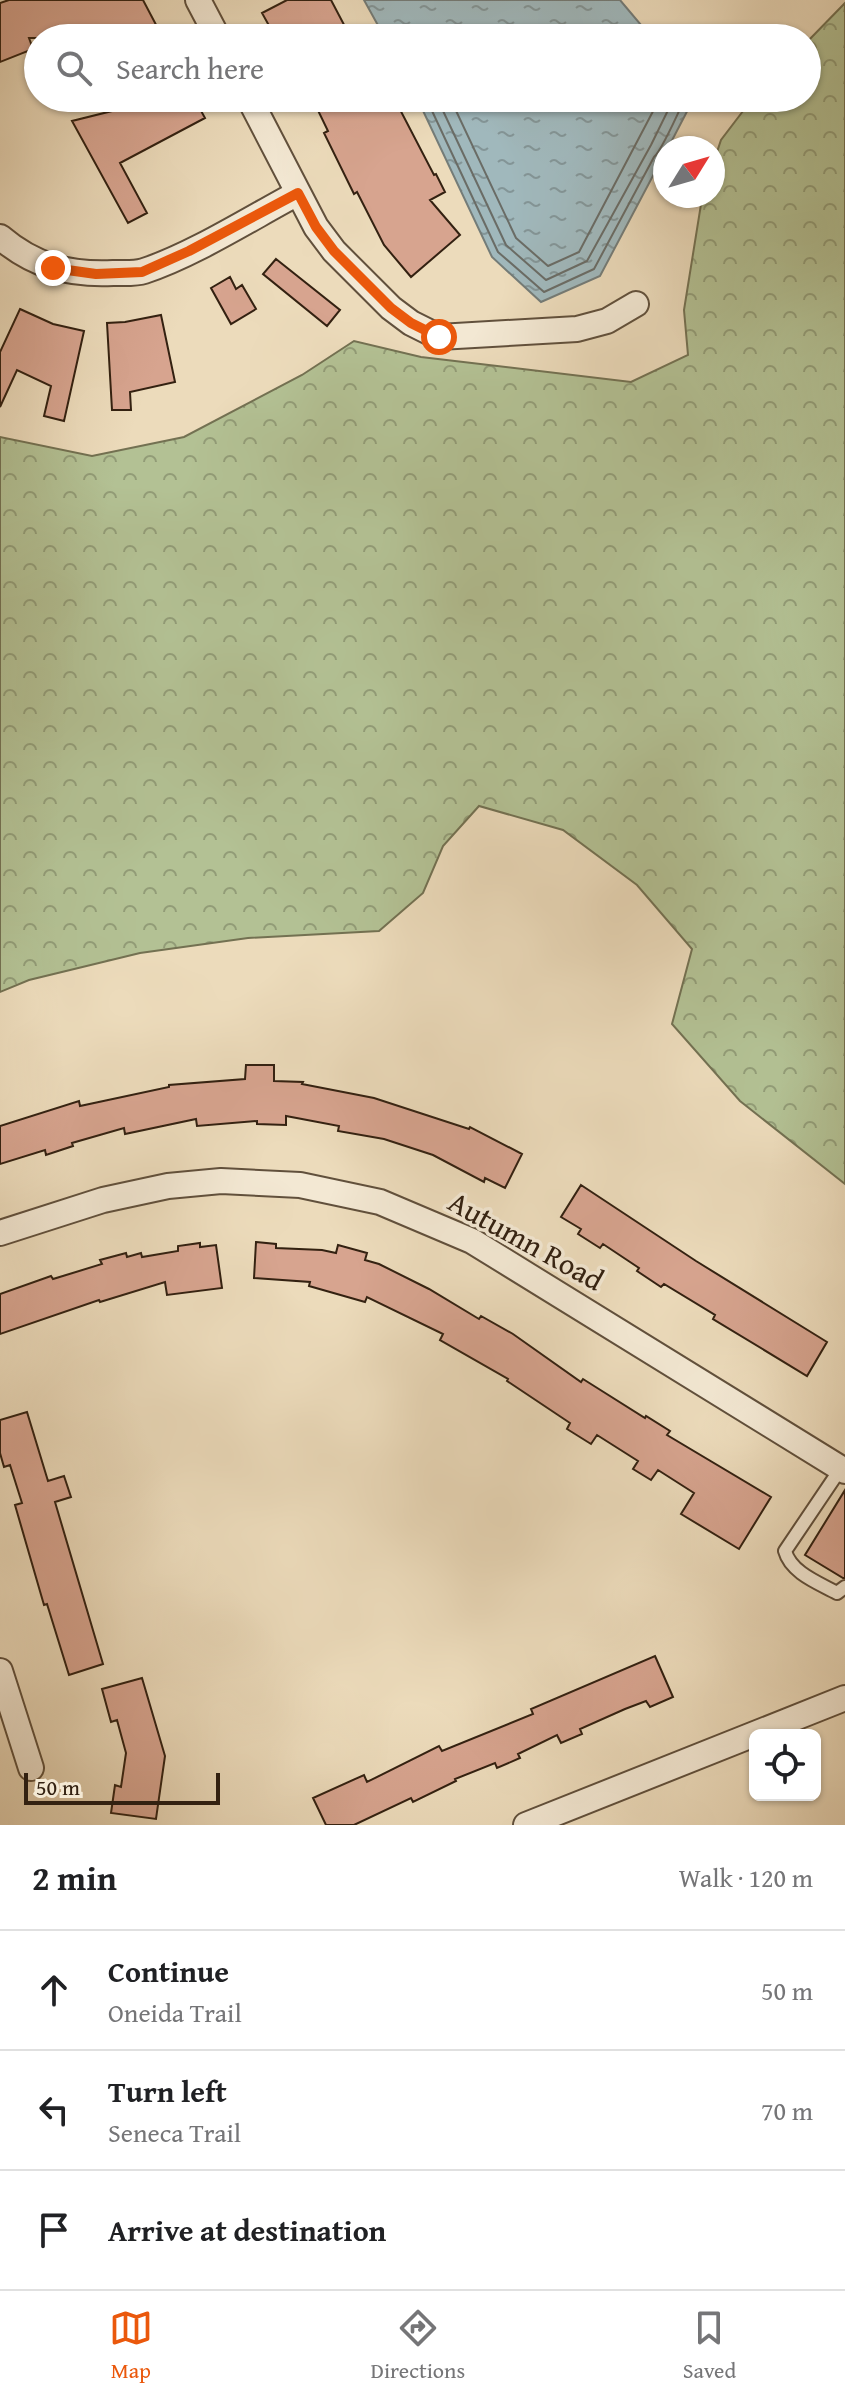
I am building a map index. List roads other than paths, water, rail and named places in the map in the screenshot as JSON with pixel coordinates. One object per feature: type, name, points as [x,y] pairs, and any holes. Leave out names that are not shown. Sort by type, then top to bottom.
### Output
[{"type":"street","points":[[198,0],[211,24]]},
{"type":"street","points":[[256,112],[316,227],[344,261],[391,308],[411,323],[439,337],[577,329],[607,321],[636,304]]},
{"type":"street","points":[[0,237],[21,255],[53,268],[96,274],[142,272],[189,251],[298,193]]},
{"type":"street","name":"Autumn Road","points":[[0,1233],[103,1200],[168,1186],[221,1181],[300,1185],[380,1202],[472,1241],[843,1469]]},
{"type":"street","points":[[0,1671],[31,1768]]},
{"type":"street","points":[[526,1825],[845,1698]]},
{"type":"lane","points":[[843,1469],[785,1551],[787,1560],[804,1576],[837,1593],[845,1587]]},
{"type":"water","points":[[364,0],[620,0],[640,24],[377,24]]},
{"type":"water","points":[[424,112],[687,112],[674,136],[653,136],[653,176],[600,276],[541,302],[492,257]]}]
